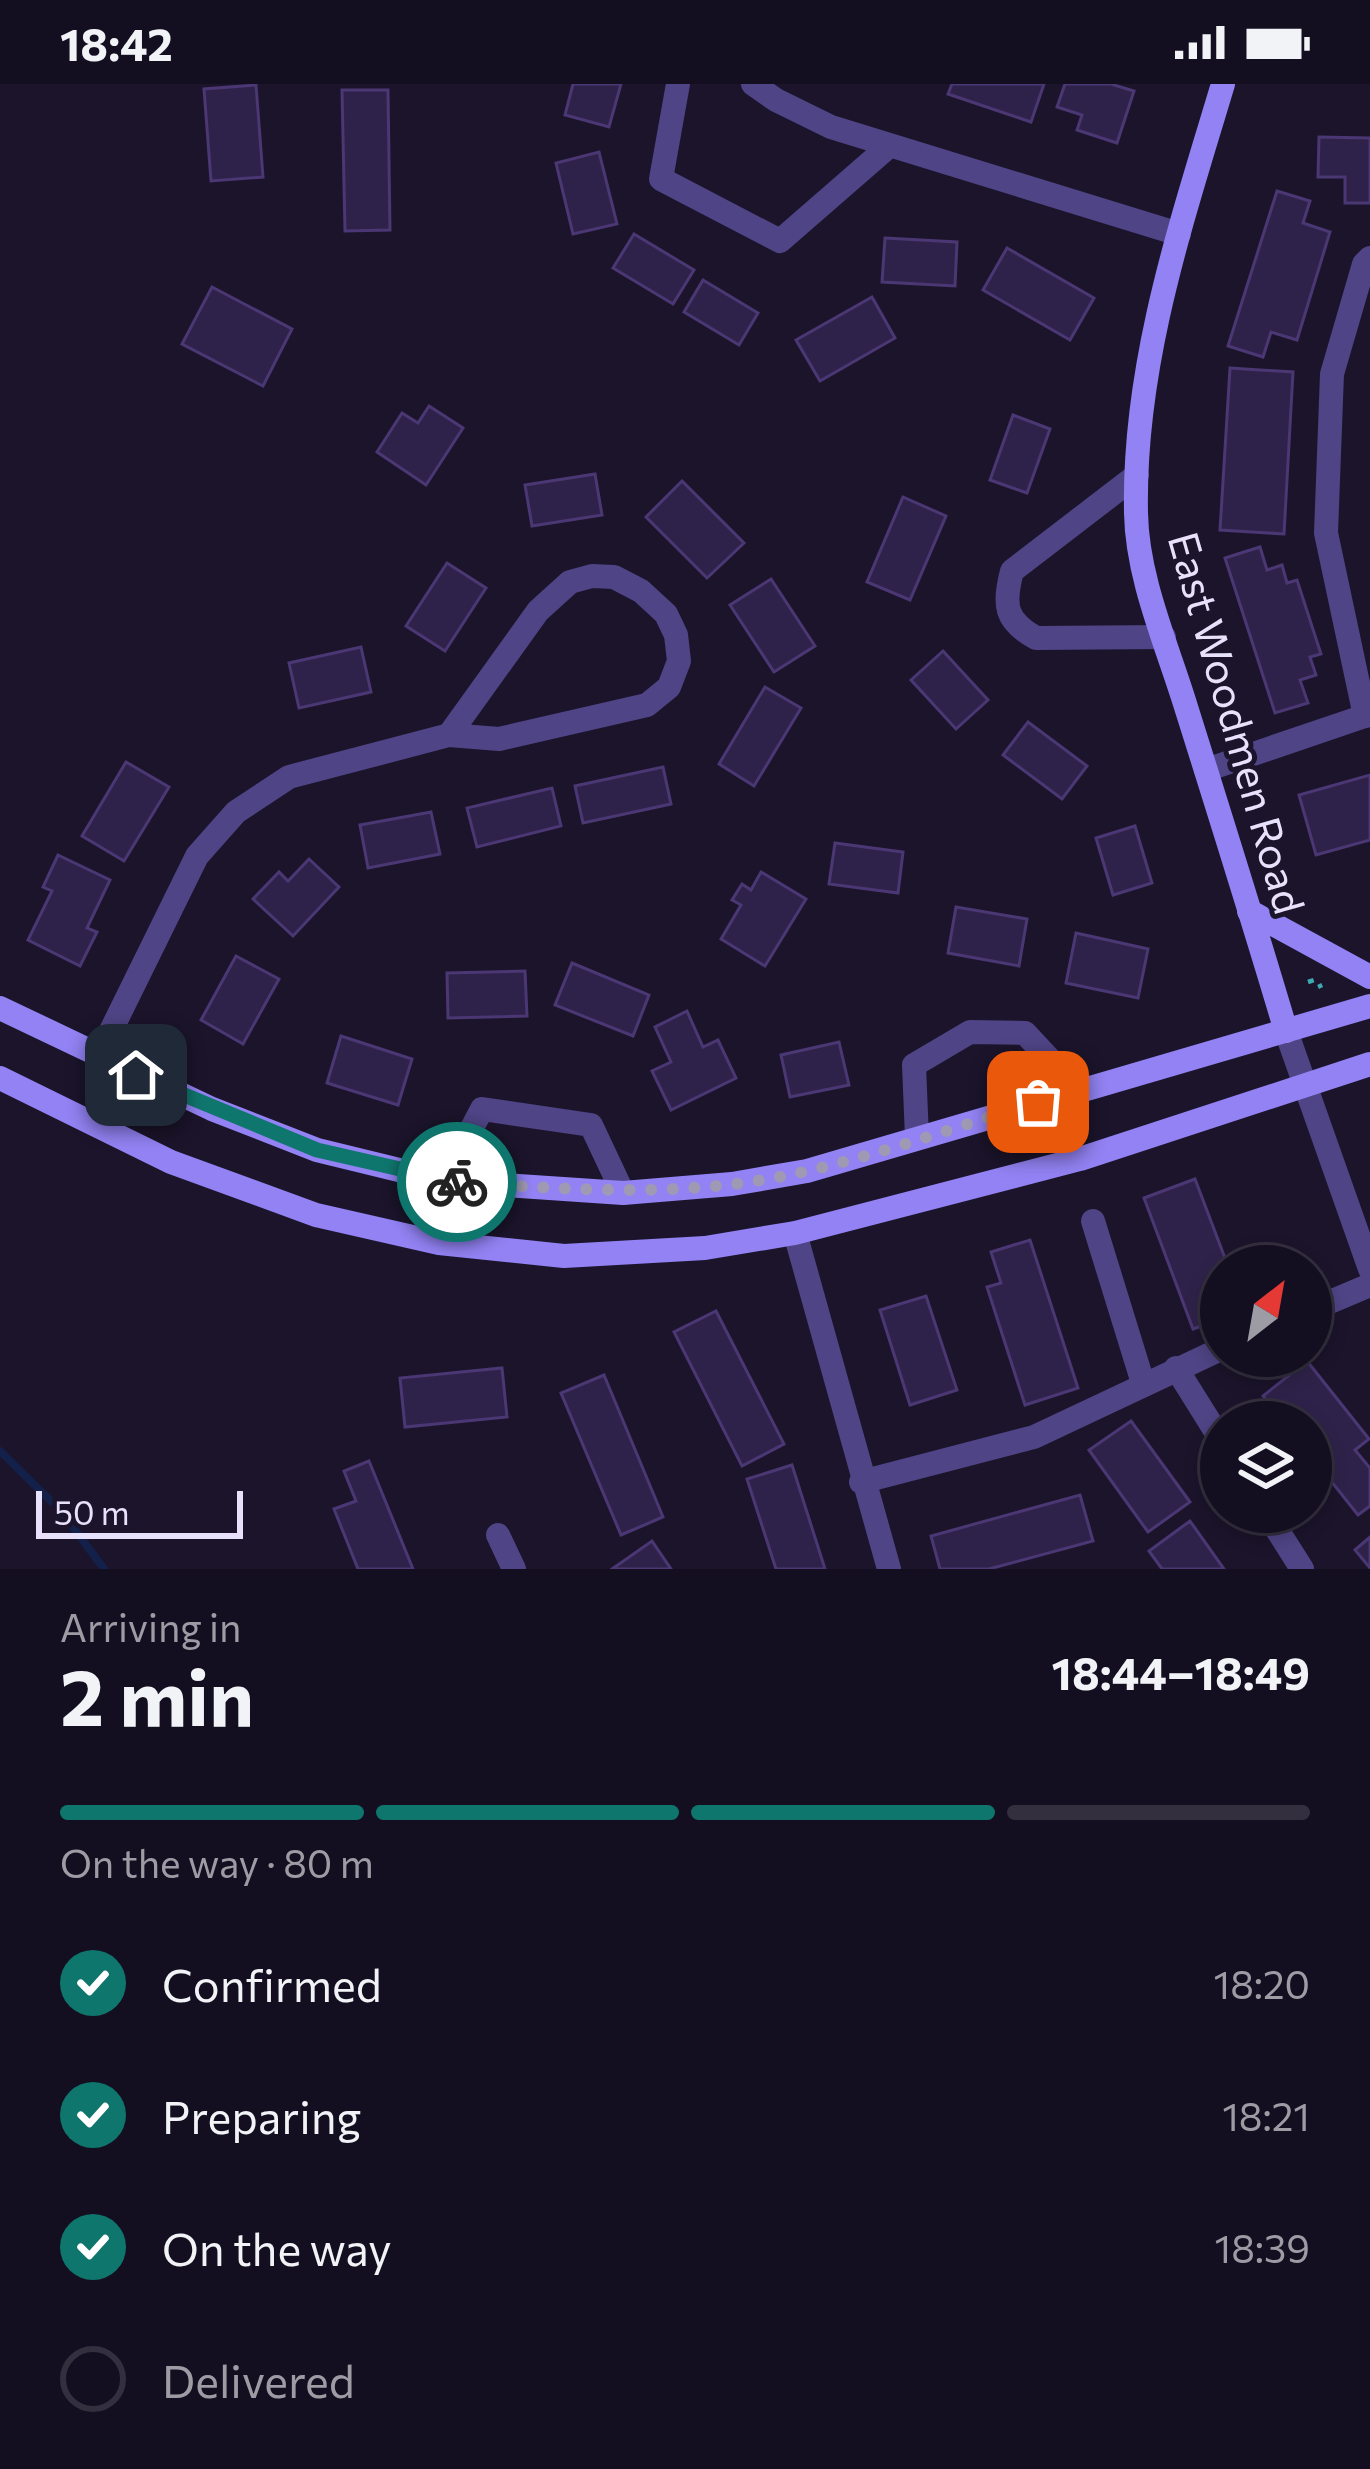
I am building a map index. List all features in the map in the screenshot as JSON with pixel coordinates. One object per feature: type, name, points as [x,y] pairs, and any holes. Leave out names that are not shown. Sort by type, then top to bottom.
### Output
[{"type":"main road","name":"East Woodmen Road","points":[[1223,84],[1148,354],[1136,517],[1153,605],[1286,1031]]},
{"type":"main road","points":[[1249,911],[1370,977]]},
{"type":"main road","points":[[0,1007],[98,1058],[317,1150],[444,1181],[623,1193],[732,1184],[807,1171],[1370,1006]]},
{"type":"main road","points":[[0,1078],[171,1162],[316,1215],[439,1243],[564,1256],[705,1248],[795,1233],[1080,1159],[1370,1064]]},
{"type":"street","points":[[678,84],[661,179],[780,241],[888,147]]},
{"type":"street","points":[[753,84],[831,127],[1178,234]]},
{"type":"street","points":[[1206,770],[1368,712],[1326,533],[1332,374],[1364,264],[1370,258]]},
{"type":"street","points":[[1138,476],[1012,572],[1006,592],[1008,611],[1018,628],[1036,638],[1164,638]]},
{"type":"street","points":[[98,1058],[197,856],[236,812],[289,777],[449,736],[499,739],[647,705],[669,687],[679,661],[676,635],[666,614],[640,591],[614,577],[570,582],[538,611],[449,736]]},
{"type":"street","name":"East Woodmen Road","points":[[1286,1031],[1370,1269]]},
{"type":"street","points":[[917,1138],[914,1064],[970,1032],[1025,1033],[1079,1091]]},
{"type":"street","points":[[444,1181],[482,1109],[591,1125],[623,1193]]},
{"type":"street","points":[[1093,1222],[1143,1383]]},
{"type":"street","points":[[795,1233],[889,1569]]},
{"type":"street","points":[[1332,1301],[1370,1285]]},
{"type":"street","points":[[862,1482],[1034,1437],[1200,1357]]},
{"type":"street","points":[[1176,1368],[1200,1406]]},
{"type":"street","points":[[1279,1533],[1302,1569]]},
{"type":"street","points":[[498,1535],[514,1569]]},
{"type":"path","points":[[1308,982],[1317,979],[1321,988]]},
{"type":"building","points":[[573,84],[621,84],[609,127],[565,115]]},
{"type":"building","points":[[952,84],[1044,84],[1031,122],[948,94]]},
{"type":"building","points":[[1065,84],[1111,84],[1134,91],[1117,143],[1077,130],[1082,115],[1057,107]]},
{"type":"building","points":[[256,85],[263,177],[211,181],[204,89]]},
{"type":"building","points":[[342,90],[388,90],[390,230],[345,231]]},
{"type":"building","points":[[1319,137],[1370,138],[1370,203],[1345,203],[1345,177],[1318,177]]},
{"type":"building","points":[[599,152],[617,224],[573,234],[556,163]]},
{"type":"building","points":[[1277,191],[1310,201],[1303,223],[1330,232],[1297,340],[1271,332],[1263,357],[1228,346]]},
{"type":"building","points":[[634,234],[694,270],[673,304],[613,268]]},
{"type":"building","points":[[885,238],[957,242],[955,286],[882,282]]},
{"type":"building","points":[[1007,248],[1094,298],[1070,340],[983,290]]},
{"type":"building","points":[[703,280],[758,313],[739,345],[684,312]]},
{"type":"building","points":[[212,287],[292,329],[263,386],[182,344]]},
{"type":"building","points":[[872,297],[895,338],[820,381],[796,340]]},
{"type":"building","points":[[1230,368],[1293,372],[1284,534],[1220,530]]},
{"type":"building","points":[[429,406],[463,428],[426,485],[377,452],[402,413],[418,423]]},
{"type":"building","points":[[1013,415],[1050,429],[1027,493],[990,480]]},
{"type":"building","points":[[595,474],[602,515],[532,526],[525,485]]},
{"type":"building","points":[[682,481],[744,543],[707,578],[646,517]]},
{"type":"building","points":[[903,497],[946,516],[910,600],[867,582]]},
{"type":"building","points":[[1260,547],[1267,570],[1282,565],[1287,583],[1297,580],[1321,654],[1310,657],[1316,675],[1300,680],[1308,703],[1275,713],[1225,558]]},
{"type":"building","points":[[447,563],[486,588],[445,651],[406,626]]},
{"type":"building","points":[[771,579],[815,646],[774,672],[730,605]]},
{"type":"building","points":[[361,647],[371,692],[299,708],[289,663]]},
{"type":"building","points":[[943,651],[988,700],[956,729],[911,680]]},
{"type":"building","points":[[765,687],[801,708],[754,786],[719,764]]},
{"type":"building","points":[[1028,722],[1087,766],[1062,799],[1003,755]]},
{"type":"building","points":[[126,762],[169,787],[124,861],[82,836]]},
{"type":"building","points":[[663,767],[671,804],[583,823],[575,786]]},
{"type":"building","points":[[1370,775],[1370,840],[1316,855],[1299,795]]},
{"type":"building","points":[[552,788],[561,826],[477,847],[467,808]]},
{"type":"building","points":[[431,812],[440,854],[368,868],[360,825]]},
{"type":"building","points":[[1135,826],[1152,883],[1113,895],[1096,838]]},
{"type":"building","points":[[835,843],[903,852],[898,893],[829,884]]},
{"type":"building","points":[[58,855],[110,880],[87,928],[97,932],[80,966],[28,940],[52,891],[43,887]]},
{"type":"building","points":[[309,859],[339,887],[293,936],[253,899],[279,872],[288,881]]},
{"type":"building","points":[[761,872],[806,899],[765,966],[721,939],[741,905],[732,900],[742,884],[751,890]]},
{"type":"building","points":[[956,907],[1027,919],[1019,966],[948,953]]},
{"type":"building","points":[[1076,933],[1148,949],[1138,998],[1066,983]]},
{"type":"building","points":[[236,956],[279,979],[243,1044],[201,1020]]},
{"type":"building","points":[[572,963],[649,995],[633,1036],[555,1005]]},
{"type":"building","points":[[525,971],[527,1016],[448,1018],[447,973]]},
{"type":"building","points":[[687,1011],[703,1047],[718,1040],[736,1078],[671,1110],[652,1071],[671,1062],[655,1027]]},
{"type":"building","points":[[341,1036],[412,1059],[398,1105],[327,1083]]},
{"type":"building","points":[[839,1042],[849,1085],[790,1097],[781,1055]]},
{"type":"building","points":[[1195,1179],[1220,1245],[1200,1245],[1200,1326],[1193,1329],[1144,1198]]},
{"type":"building","points":[[1030,1240],[1078,1388],[1025,1405],[987,1287],[1001,1283],[991,1252]]},
{"type":"building","points":[[926,1296],[957,1390],[910,1405],[880,1310]]},
{"type":"building","points":[[716,1311],[784,1444],[742,1466],[674,1332]]},
{"type":"building","points":[[502,1368],[507,1417],[405,1427],[400,1378]]},
{"type":"building","points":[[604,1375],[663,1517],[621,1535],[561,1393]]},
{"type":"building","points":[[1287,1377],[1320,1377],[1369,1439],[1355,1450],[1370,1468],[1370,1506],[1358,1515],[1332,1482],[1332,1401],[1267,1401],[1263,1396]]},
{"type":"building","points":[[1131,1421],[1190,1502],[1148,1532],[1089,1450]]},
{"type":"building","points":[[369,1461],[413,1569],[358,1569],[334,1509],[356,1501],[344,1471]]},
{"type":"building","points":[[792,1465],[825,1569],[776,1569],[747,1479]]},
{"type":"building","points":[[1080,1495],[1093,1541],[989,1569],[940,1569],[931,1536]]},
{"type":"building","points":[[1190,1521],[1224,1569],[1162,1569],[1149,1551]]},
{"type":"building","points":[[1370,1537],[1370,1568],[1355,1550]]},
{"type":"building","points":[[652,1541],[671,1569],[612,1569]]},
{"type":"waterway","points":[[0,1451],[61,1511],[104,1569]]},
{"type":"way so far","points":[[457,1182],[623,1193],[732,1184],[807,1171],[1038,1102]]},
{"type":"route","points":[[136,1075],[317,1150],[457,1182]]}]
